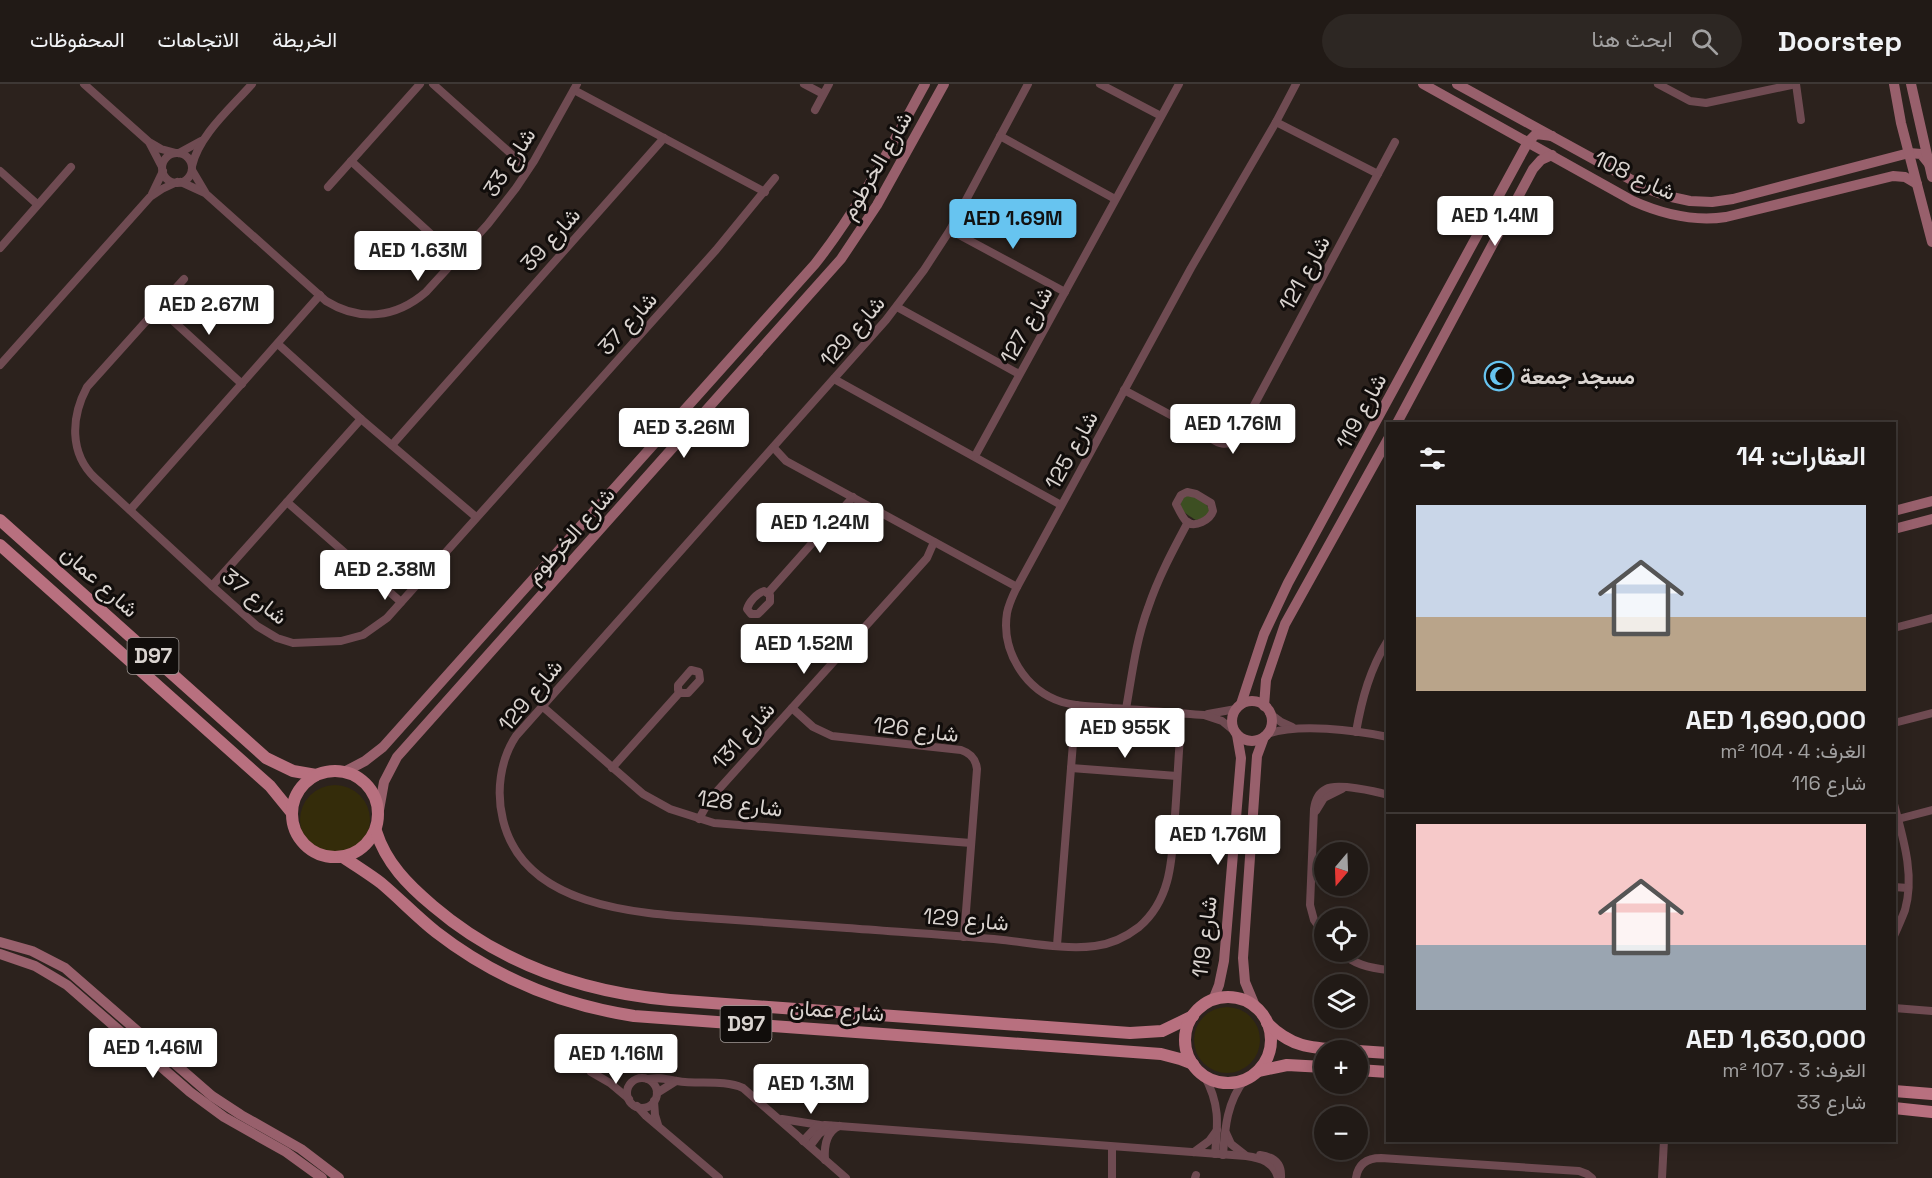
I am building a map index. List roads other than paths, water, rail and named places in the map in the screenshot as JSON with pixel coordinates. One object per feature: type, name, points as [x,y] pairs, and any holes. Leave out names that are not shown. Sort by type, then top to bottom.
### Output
[{"type":"main road","name":"شارع عمان","points":[[0,520],[266,758],[293,771],[316,775]]},
{"type":"main road","name":"شارع عمان","points":[[0,545],[270,786],[292,813]]},
{"type":"main road","points":[[335,771],[344,772],[364,782],[376,799],[379,810],[375,831],[363,848],[343,857],[332,858],[311,851],[303,843],[293,824],[293,804],[301,787],[316,775],[335,771]]},
{"type":"main road","name":"شارع عمان","points":[[375,831],[384,852],[397,872],[428,902],[457,925],[490,947],[526,965],[564,980],[602,990],[670,1000],[1131,1034],[1162,1030],[1192,1016]]},
{"type":"main road","name":"شارع عمان","points":[[343,857],[381,883],[435,931],[469,955],[541,991],[596,1009],[634,1016],[1161,1054],[1193,1064]]},
{"type":"main road","points":[[1314,1048],[1300,1045],[1279,1034],[1255,1006],[1239,998],[1213,1000],[1198,1009],[1188,1025],[1185,1045],[1193,1064],[1204,1075],[1220,1082],[1228,1083],[1245,1079],[1258,1071],[1287,1065],[1314,1066]]},
{"type":"main road","points":[[1258,1071],[1264,1063],[1271,1043],[1268,1023]]},
{"type":"main road","points":[[1368,1052],[1386,1053]]},
{"type":"main road","points":[[1368,1071],[1386,1072]]},
{"type":"main road","points":[[1896,1091],[1932,1094]]},
{"type":"main road","points":[[1896,1108],[1932,1112]]},
{"type":"street","points":[[84,84],[149,142],[166,178],[179,182]]},
{"type":"street","points":[[0,365],[150,197],[189,176],[196,153],[204,138],[252,84]]},
{"type":"street","points":[[328,187],[420,84]]},
{"type":"street","points":[[433,84],[528,170]]},
{"type":"street","points":[[804,84],[823,94]]},
{"type":"street","points":[[814,110],[829,84]]},
{"type":"street","name":"شارع الخرطوم","points":[[344,772],[366,761],[383,747],[815,264],[861,199],[925,84]]},
{"type":"street","name":"شارع الخرطوم","points":[[379,810],[384,782],[397,757],[842,259],[878,205],[944,84]]},
{"type":"street","name":"شارع 129","points":[[1028,84],[950,230],[897,307],[873,337],[520,730],[507,751],[502,770],[500,802],[503,823],[515,850],[528,867],[553,886],[599,903],[645,913],[1086,947],[1112,942],[1137,928],[1156,907],[1168,882],[1180,737]]},
{"type":"street","points":[[1101,84],[1161,116]]},
{"type":"street","name":"شارع 127","points":[[975,456],[1179,84]]},
{"type":"street","name":"شارع 125","points":[[1235,732],[1222,721],[1204,715],[1076,705],[1055,699],[1040,691],[1026,679],[1009,647],[1006,629],[1009,603],[1017,587],[1191,268],[1296,84]]},
{"type":"street","name":"شارع 108","points":[[1423,84],[1633,201],[1654,210],[1681,217],[1706,219],[1726,217],[1893,176],[1905,177],[1917,184]]},
{"type":"street","name":"شارع 108","points":[[1457,84],[1640,185],[1678,199],[1702,202],[1723,201],[1909,153]]},
{"type":"street","points":[[1658,84],[1690,101],[1706,103],[1796,84],[1801,120]]},
{"type":"street","points":[[1894,84],[1932,242]]},
{"type":"street","points":[[1911,84],[1932,177]]},
{"type":"street","points":[[575,87],[765,192]]},
{"type":"street","name":"شارع 33","points":[[192,168],[206,193],[320,296],[336,307],[352,313],[369,316],[387,314],[404,308],[419,298],[502,206],[528,170],[575,87]]},
{"type":"street","points":[[1276,122],[1378,174]]},
{"type":"street","points":[[1528,142],[1536,134],[1551,136]]},
{"type":"street","points":[[1000,136],[1116,200]]},
{"type":"street","points":[[150,197],[168,156],[204,138]]},
{"type":"street","name":"شارع 39","points":[[392,445],[664,138]]},
{"type":"street","points":[[149,142],[186,156],[192,168]]},
{"type":"street","name":"شارع 121","points":[[1125,390],[1206,434],[1221,438],[1234,434],[1245,421],[1395,142]]},
{"type":"street","name":"شارع 119","points":[[1239,707],[1256,654],[1272,615],[1528,142]]},
{"type":"street","points":[[1909,153],[1921,154],[1929,164]]},
{"type":"street","name":"شارع 119","points":[[1397,422],[1533,169],[1541,160],[1551,155]]},
{"type":"street","points":[[351,161],[457,258]]},
{"type":"street","points":[[0,248],[71,167]]},
{"type":"street","points":[[0,171],[37,204]]},
{"type":"street","name":"شارع 37","points":[[184,279],[87,387],[75,420],[79,454],[85,467],[130,510],[212,586],[266,632],[293,643],[333,642],[356,638],[380,625],[722,244],[775,178]]},
{"type":"street","name":"شارع 33","points":[[179,182],[206,193]]},
{"type":"street","points":[[1787,202],[1801,193],[1802,188],[1797,183]]},
{"type":"street","points":[[950,230],[1065,292]]},
{"type":"street","points":[[1471,248],[1479,246],[1482,250],[1471,284]]},
{"type":"street","points":[[130,510],[320,296]]},
{"type":"street","points":[[897,307],[1020,374]]},
{"type":"street","points":[[159,308],[242,384]]},
{"type":"street","points":[[278,344],[361,419],[476,517]]},
{"type":"street","points":[[834,379],[1061,505]]},
{"type":"street","points":[[1384,452],[1376,446],[1375,437],[1384,418],[1386,405]]},
{"type":"street","points":[[212,586],[361,419]]},
{"type":"street","points":[[774,448],[786,460],[1017,587]]},
{"type":"street","name":"شارع 119","points":[[1267,709],[1266,680],[1285,624],[1384,452]]},
{"type":"street","points":[[1191,492],[1211,503],[1213,511],[1210,519],[1204,522],[1188,522],[1176,504],[1181,495],[1191,492]]},
{"type":"street","points":[[768,593],[853,497]]},
{"type":"street","points":[[1896,510],[1932,501]]},
{"type":"street","points":[[287,502],[401,602]]},
{"type":"street","points":[[1896,528],[1932,519]]},
{"type":"street","points":[[1126,709],[1137,644],[1147,609],[1159,579],[1188,522]]},
{"type":"street","name":"شارع 131","points":[[699,819],[710,799],[927,558],[934,542]]},
{"type":"street","points":[[1896,627],[1932,618]]},
{"type":"street","points":[[1356,732],[1366,682],[1375,660],[1386,643]]},
{"type":"street","points":[[612,768],[680,692]]},
{"type":"street","points":[[1294,728],[1281,722],[1267,709],[1253,702],[1239,707],[1232,719],[1235,732],[1247,741],[1259,740],[1266,735],[1294,728],[1356,732],[1386,737]]},
{"type":"street","points":[[1057,945],[1076,705]]},
{"type":"street","name":"شارع 128","points":[[542,706],[636,789],[657,803],[699,819],[714,823],[971,843]]},
{"type":"street","name":"شارع 125","points":[[1204,715],[1239,707]]},
{"type":"street","name":"شارع 126","points":[[792,708],[813,727],[826,734],[841,738],[961,750],[974,759],[976,770],[964,937]]},
{"type":"street","points":[[1266,735],[1272,721],[1267,709]]},
{"type":"street","points":[[1896,722],[1932,713]]},
{"type":"street","name":"شارع 119","points":[[1213,1000],[1224,961],[1241,758],[1235,732]]},
{"type":"street","name":"شارع 119","points":[[1255,1006],[1245,982],[1243,958],[1257,756],[1266,735]]},
{"type":"street","points":[[1071,768],[1178,776]]},
{"type":"street","points":[[1314,920],[1310,905],[1313,821],[1315,803],[1321,792],[1329,787],[1364,789],[1386,794]]},
{"type":"street","points":[[1898,819],[1932,810]]},
{"type":"street","points":[[1896,812],[1908,862],[1905,909],[1896,931]]},
{"type":"street","points":[[1896,887],[1908,888]]},
{"type":"street","points":[[0,942],[43,956],[75,975],[212,1096],[301,1149],[339,1178]]},
{"type":"street","points":[[0,954],[36,966],[67,985],[190,1092],[224,1117],[286,1152],[322,1178]]},
{"type":"street","points":[[1356,962],[1363,966],[1386,970]]},
{"type":"street","points":[[1896,1008],[1932,1011]]},
{"type":"street","points":[[591,1072],[610,1083],[719,1178]]},
{"type":"street","points":[[1204,1075],[1214,1098],[1221,1129],[1232,1144],[1248,1156]]},
{"type":"street","points":[[630,1100],[627,1092],[630,1084],[636,1079],[662,1078],[734,1085],[748,1092],[846,1178]]},
{"type":"street","points":[[648,1079],[655,1085],[657,1093],[654,1101],[658,1125]]},
{"type":"street","points":[[1219,1154],[1221,1129],[1231,1103],[1245,1079]]},
{"type":"street","points":[[657,1093],[676,1081]]},
{"type":"street","points":[[610,1083],[630,1084]]},
{"type":"street","points":[[637,1106],[644,1107],[654,1101]]},
{"type":"street","points":[[777,1117],[790,1122],[822,1125],[1248,1156],[1269,1163],[1279,1178]]},
{"type":"street","points":[[806,1143],[812,1131],[822,1125]]},
{"type":"street","points":[[806,1143],[823,1130],[836,1126]]},
{"type":"street","points":[[825,1160],[829,1136],[836,1126]]},
{"type":"street","points":[[1194,1153],[1221,1129]]},
{"type":"street","points":[[1662,1178],[1664,1142]]},
{"type":"street","points":[[1112,1174],[1115,1164],[1114,1147]]},
{"type":"street","points":[[1356,1178],[1362,1164],[1369,1159],[1377,1158],[1580,1171],[1592,1178]]},
{"type":"place","name":"مسجد جمعة","points":[[1499,376]]}]
